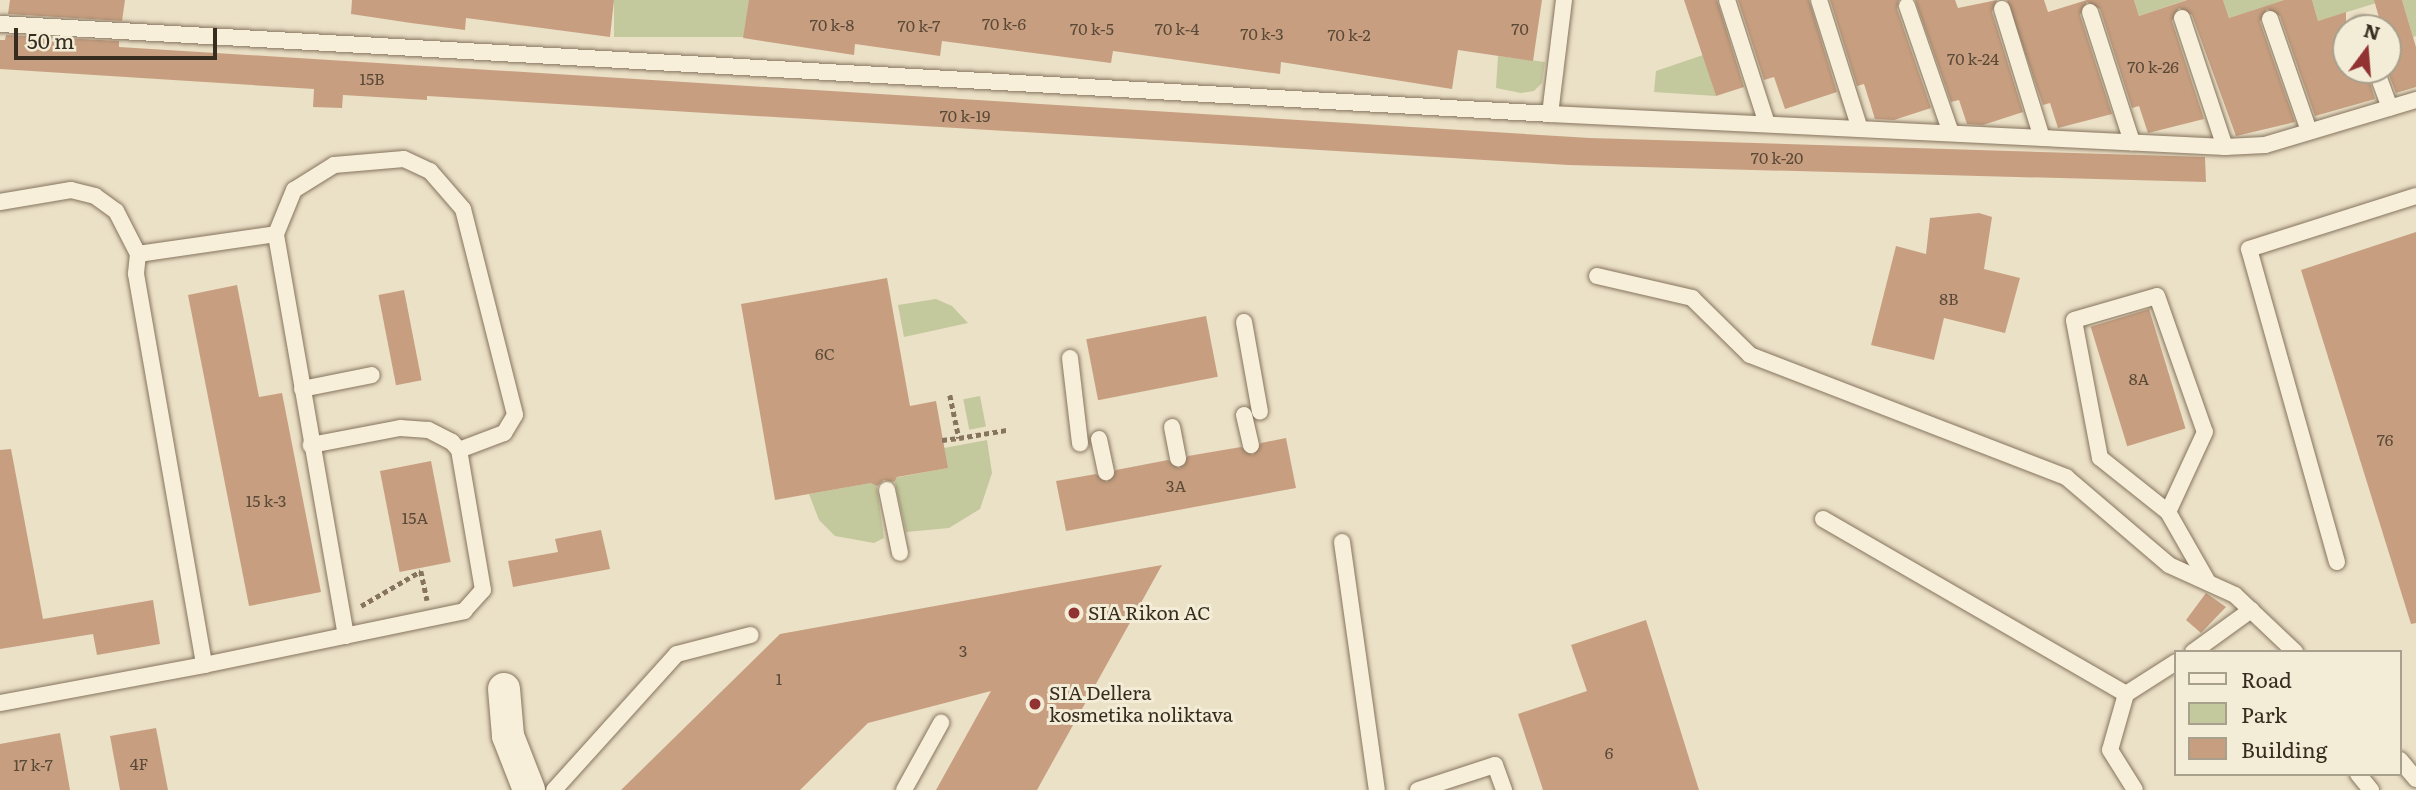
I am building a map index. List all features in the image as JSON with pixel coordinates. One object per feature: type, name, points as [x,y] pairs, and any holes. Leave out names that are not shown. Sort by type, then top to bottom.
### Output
[{"type":"street","points":[[503,689],[508,736],[529,790]]},
{"type":"lane","points":[[1550,114],[1564,0]]},
{"type":"lane","points":[[1727,0],[1767,124]]},
{"type":"lane","points":[[1819,0],[1860,129]]},
{"type":"lane","points":[[1908,6],[1951,134]]},
{"type":"lane","points":[[2002,9],[2042,138]]},
{"type":"lane","points":[[2090,12],[2132,142]]},
{"type":"lane","points":[[2182,18],[2225,147]]},
{"type":"lane","points":[[2270,19],[2309,131]]},
{"type":"lane","points":[[0,24],[1550,114],[2225,147],[2265,145],[2416,100]]},
{"type":"lane","points":[[2381,84],[2390,108]]},
{"type":"lane","points":[[346,636],[276,234],[294,190],[334,165],[404,159],[441,180],[463,209],[515,404],[515,415],[504,433],[459,450]]},
{"type":"lane","points":[[0,202],[71,190],[95,195],[116,211],[138,254],[136,274],[204,665]]},
{"type":"lane","points":[[2337,562],[2249,249],[2416,196]]},
{"type":"lane","points":[[138,254],[276,234]]},
{"type":"lane","points":[[1597,276],[1692,298],[1750,355],[2066,477],[2169,565],[2235,596],[2293,650]]},
{"type":"lane","points":[[2168,512],[2205,432],[2157,296],[2074,320],[2100,458],[2168,512],[2208,582]]},
{"type":"lane","points":[[1244,322],[1252,414],[1251,445]]},
{"type":"lane","points":[[1070,358],[1080,443]]},
{"type":"lane","points":[[302,389],[372,375]]},
{"type":"lane","points":[[1172,427],[1178,458]]},
{"type":"lane","points":[[0,703],[204,665],[464,611],[483,590],[459,450],[428,430],[400,428],[312,445]]},
{"type":"lane","points":[[1100,439],[1105,472]]},
{"type":"lane","points":[[887,490],[900,553]]},
{"type":"lane","points":[[1823,519],[2126,694]]},
{"type":"lane","points":[[1342,542],[1377,790]]},
{"type":"lane","points":[[2196,650],[2251,610]]},
{"type":"lane","points":[[554,790],[677,654],[751,635]]},
{"type":"lane","points":[[2134,790],[2110,750],[2126,694],[2174,663]]},
{"type":"lane","points":[[904,790],[941,723]]},
{"type":"lane","points":[[2407,762],[2416,779]]},
{"type":"lane","points":[[1418,790],[1495,765],[1504,790]]},
{"type":"lane","points":[[2360,776],[2371,790]]},
{"type":"path","points":[[950,395],[959,438]]},
{"type":"path","points":[[943,440],[1007,430]]},
{"type":"path","points":[[342,616],[421,571],[430,618]]},
{"type":"green space","points":[[614,0],[749,0],[749,37],[614,37]]},
{"type":"green space","points":[[2134,0],[2186,0],[2139,16]]},
{"type":"green space","points":[[2223,0],[2284,0],[2229,18]]},
{"type":"green space","points":[[2312,0],[2386,0],[2341,14],[2332,14],[2332,17],[2318,21]]},
{"type":"green space","points":[[2402,0],[2416,0],[2416,36],[2413,37]]},
{"type":"green space","points":[[1703,55],[1716,96],[1654,92],[1656,71]]},
{"type":"green space","points":[[1498,56],[1545,62],[1542,83],[1534,91],[1521,93],[1496,88]]},
{"type":"green space","points":[[936,299],[952,306],[968,323],[904,337],[898,305]]},
{"type":"green space","points":[[980,396],[986,426],[969,430],[963,399]]},
{"type":"green space","points":[[987,440],[992,473],[980,509],[949,528],[906,532],[894,478],[947,468],[944,448]]},
{"type":"green space","points":[[876,482],[884,538],[874,543],[835,536],[819,520],[809,494]]},
{"type":"building","points":[[10,0],[125,0],[122,21],[8,14]]},
{"type":"building","points":[[352,0],[614,0],[610,37],[466,18],[465,30],[411,23],[351,14]]},
{"type":"building","points":[[749,0],[1542,0],[1533,61],[1458,50],[1452,89],[1281,62],[1280,74],[1113,51],[1111,63],[942,41],[940,56],[855,44],[854,55],[743,38]]},
{"type":"building","points":[[1684,0],[1717,0],[1744,87],[1716,96]]},
{"type":"building","points":[[1738,0],[1809,0],[1837,92],[1785,109],[1774,77],[1764,80]]},
{"type":"building","points":[[1830,0],[1899,0],[1897,9],[1931,108],[1894,120],[1875,119],[1864,84],[1857,86]]},
{"type":"building","points":[[1915,0],[1955,0],[1958,8],[1997,0],[1992,12],[2023,112],[1983,125],[1967,124],[1959,100],[1951,102]]},
{"type":"building","points":[[2007,0],[2044,0],[2048,12],[2087,0],[2134,0],[2139,16],[2187,0],[2223,0],[2229,18],[2284,0],[2312,0],[2318,21],[2332,16],[2332,84],[2370,84],[2375,99],[2315,116],[2280,16],[2267,9],[2260,22],[2295,122],[2236,136],[2192,15],[2179,8],[2172,21],[2204,119],[2148,133],[2139,106],[2132,108],[2100,9],[2087,2],[2080,15],[2112,114],[2058,128],[2050,103],[2043,105]]},
{"type":"building","points":[[2374,0],[2402,0],[2416,47],[2416,87],[2396,93],[2392,84],[2402,84],[2402,14],[2378,14]]},
{"type":"building","points":[[6,35],[119,41],[119,47],[1590,138],[2205,157],[2206,182],[1568,165],[427,96],[427,100],[343,95],[342,108],[313,107],[314,89],[0,69],[0,40],[5,40]]},
{"type":"building","points":[[1979,213],[1992,217],[1984,269],[2020,278],[2005,333],[1944,318],[1934,360],[1871,345],[1896,246],[1926,254],[1930,218]]},
{"type":"building","points":[[2416,232],[2416,623],[2411,624],[2301,270]]},
{"type":"building","points":[[887,278],[910,406],[936,401],[948,468],[897,477],[894,482],[884,480],[877,486],[871,483],[775,500],[741,304]]},
{"type":"building","points":[[237,285],[259,397],[282,393],[321,592],[249,606],[188,295]]},
{"type":"building","points":[[404,290],[422,380],[396,385],[378,295]]},
{"type":"building","points":[[2149,309],[2186,429],[2127,446],[2091,327]]},
{"type":"building","points":[[1206,316],[1218,377],[1098,400],[1086,339]]},
{"type":"building","points":[[1286,438],[1296,488],[1066,531],[1056,481],[1096,474],[1107,482],[1116,470],[1168,460],[1179,468],[1188,456],[1241,447],[1253,455],[1261,443]]},
{"type":"building","points":[[11,449],[43,619],[153,600],[160,644],[97,655],[93,634],[0,649],[0,450]]},
{"type":"building","points":[[431,461],[451,562],[400,572],[380,471]]},
{"type":"building","points":[[601,530],[610,569],[513,587],[508,561],[558,552],[555,539]]},
{"type":"building","points":[[1162,565],[1037,790],[936,790],[991,691],[868,723],[800,790],[621,790],[780,634]]},
{"type":"building","points":[[2206,593],[2226,607],[2201,633],[2186,620]]},
{"type":"building","points":[[1646,620],[1699,790],[1543,790],[1518,714],[1587,691],[1571,645]]},
{"type":"building","points":[[156,728],[168,790],[120,790],[110,736]]},
{"type":"building","points":[[60,733],[70,790],[0,790],[0,744]]},
{"type":"place","name":"SIA Rikon AC","points":[[1074,613]]},
{"type":"place","name":"SIA Dellera kosmetika noliktava","points":[[1035,704]]}]
